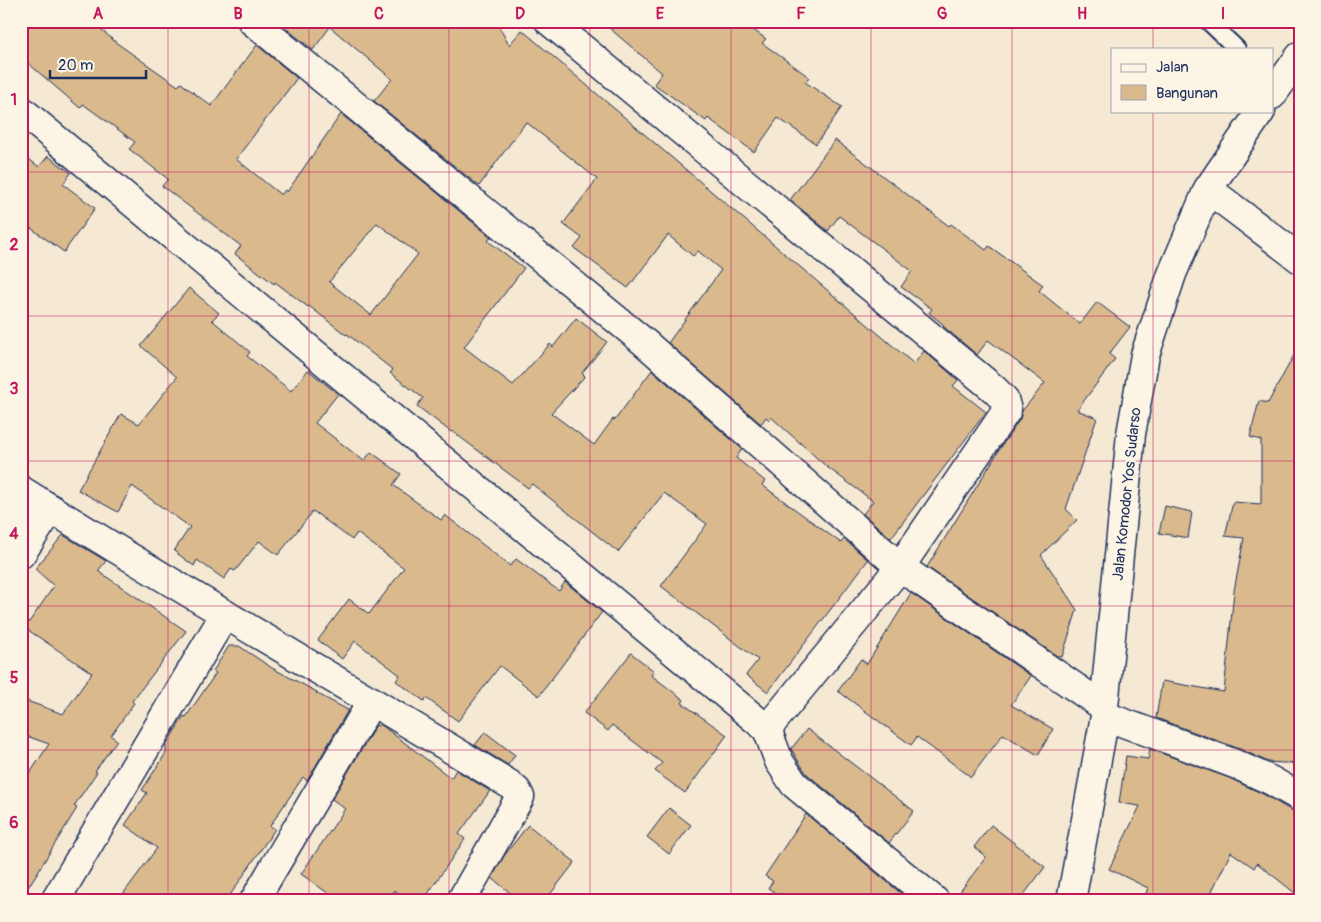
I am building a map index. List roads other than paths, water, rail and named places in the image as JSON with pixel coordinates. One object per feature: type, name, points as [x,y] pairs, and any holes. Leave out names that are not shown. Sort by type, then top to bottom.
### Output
[{"type":"street","points":[[252,21],[644,342],[900,566],[1105,711],[1235,764],[1270,780],[1300,797]]},
{"type":"street","points":[[549,21],[986,382],[1004,399],[1007,410],[900,566],[767,730]]},
{"type":"street","points":[[1274,89],[1300,56]]},
{"type":"street","points":[[21,110],[767,730],[779,761],[794,784],[935,901]]},
{"type":"street","name":"Jalan Komodor Yos Sudarso","points":[[1071,901],[1105,711],[1131,434],[1145,355],[1172,274],[1208,189],[1260,112]]},
{"type":"street","points":[[1208,189],[1300,259]]},
{"type":"street","points":[[21,490],[509,784],[517,791],[520,797],[462,900]]},
{"type":"street","points":[[21,554],[51,509]]},
{"type":"street","points":[[55,901],[225,614]]},
{"type":"street","points":[[254,901],[372,701]]},
{"type":"lane","points":[[1208,21],[1235,48]]}]
